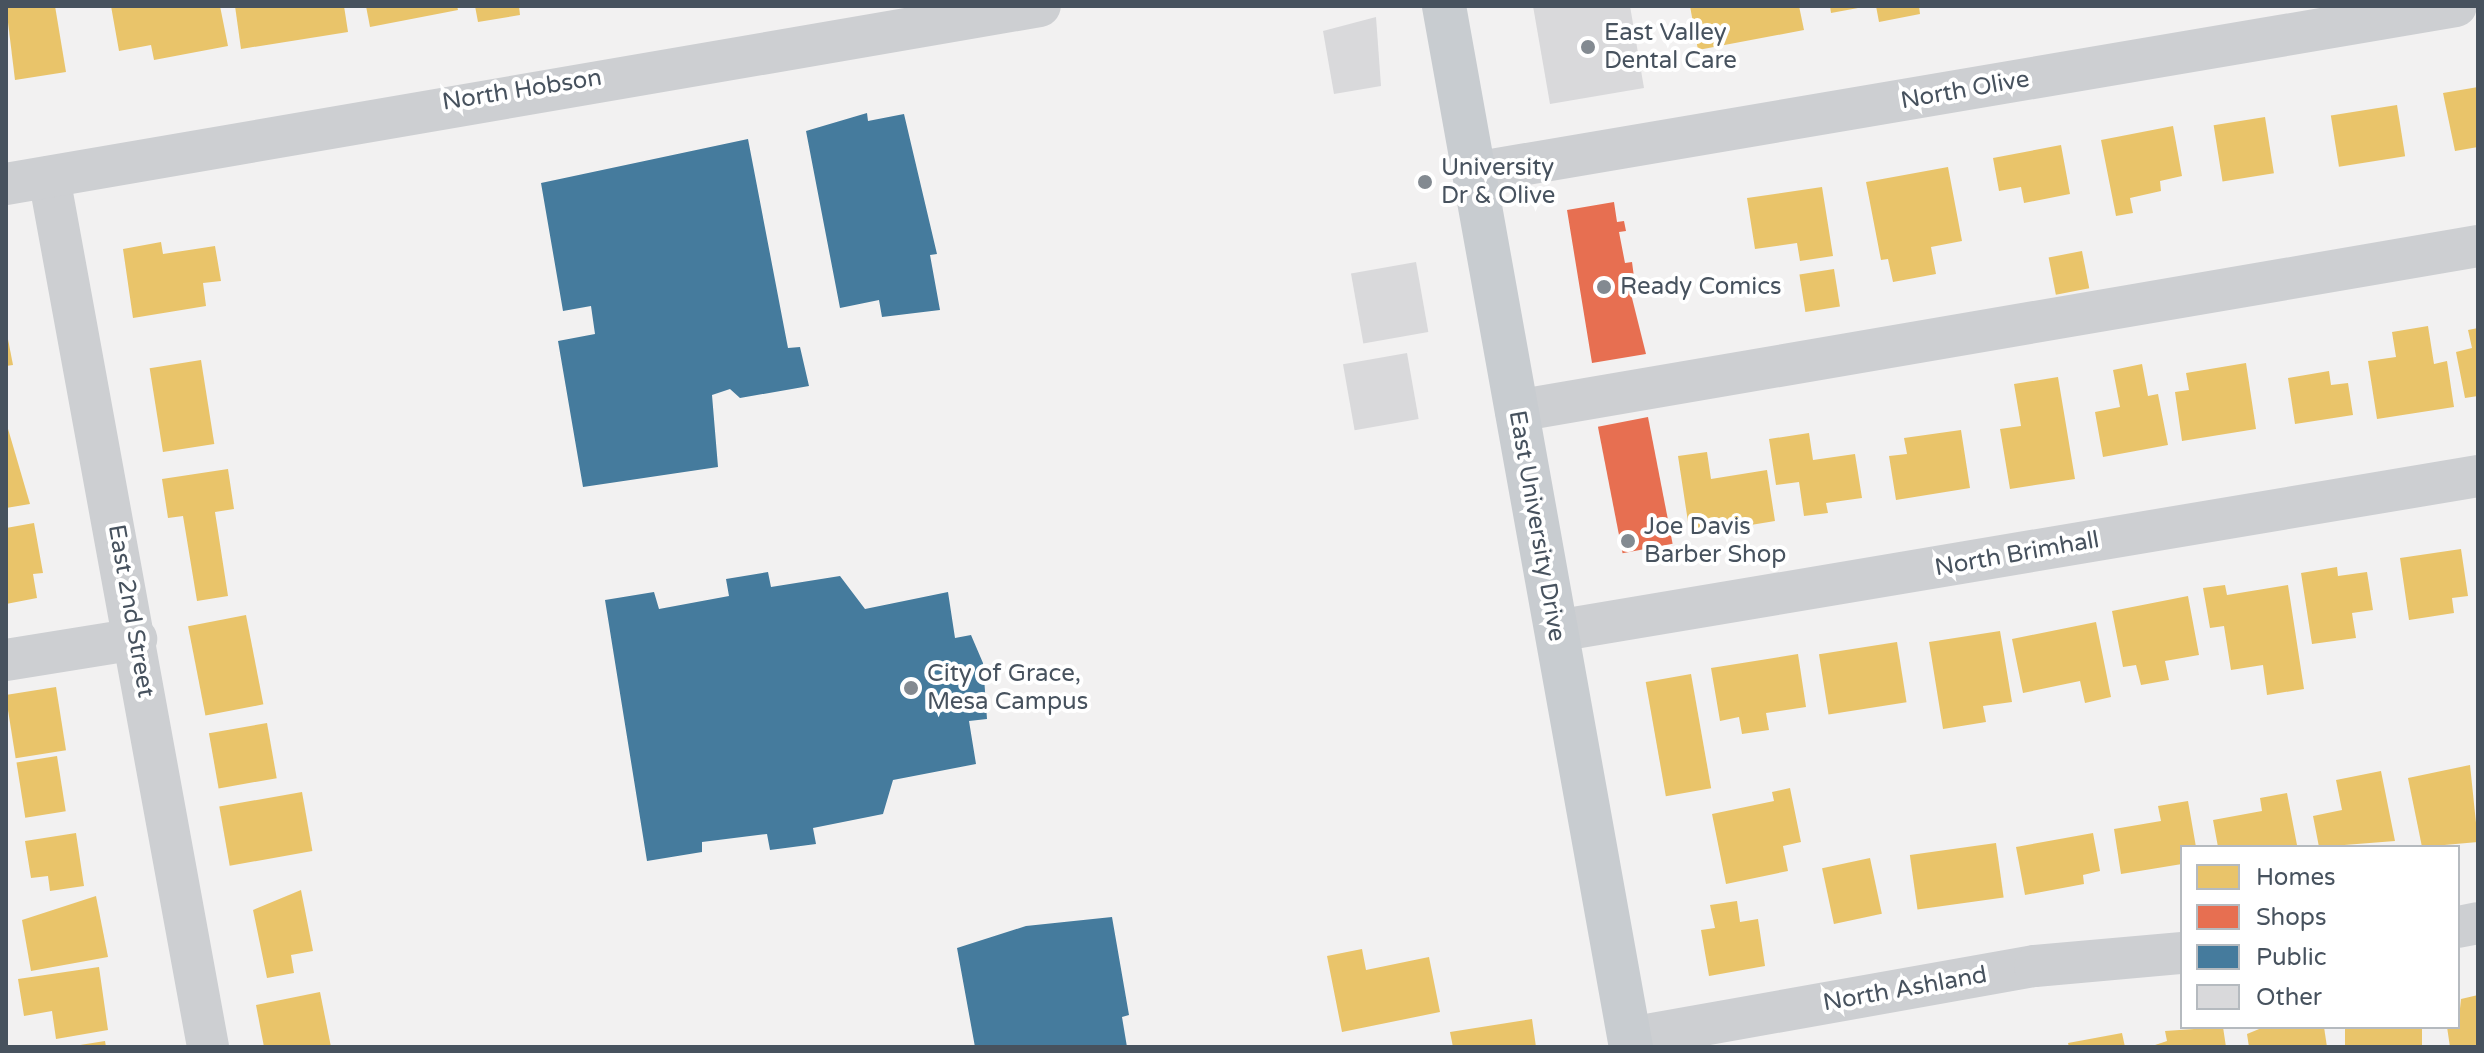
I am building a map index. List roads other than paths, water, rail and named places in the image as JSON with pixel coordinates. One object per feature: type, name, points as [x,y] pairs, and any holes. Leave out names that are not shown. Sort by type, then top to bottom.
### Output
[{"type":"main road","name":"East University Drive","points":[[1444,6],[1631,1042]]},
{"type":"street","name":"North Hobson","points":[[6,184],[1040,6]]},
{"type":"street","name":"North Olive","points":[[1474,173],[2456,6]]},
{"type":"street","name":"East 2nd Street","points":[[49,177],[136,639],[208,1047]]},
{"type":"street","points":[[1516,411],[2478,246]]},
{"type":"street","name":"North Brimhall","points":[[1556,631],[2478,476]]},
{"type":"street","points":[[6,660],[136,639]]},
{"type":"street","name":"North Ashland","points":[[1631,1042],[2035,966],[2180,953]]},
{"type":"place","name":"East Valley Dental Care","points":[[1588,47]]},
{"type":"place","name":"University Dr & Olive","points":[[1425,182]]},
{"type":"place","name":"Ready Comics","points":[[1604,287]]},
{"type":"place","name":"Joe Davis Barber Shop","points":[[1628,541]]},
{"type":"place","name":"City of Grace, Mesa Campus","points":[[911,688]]}]
